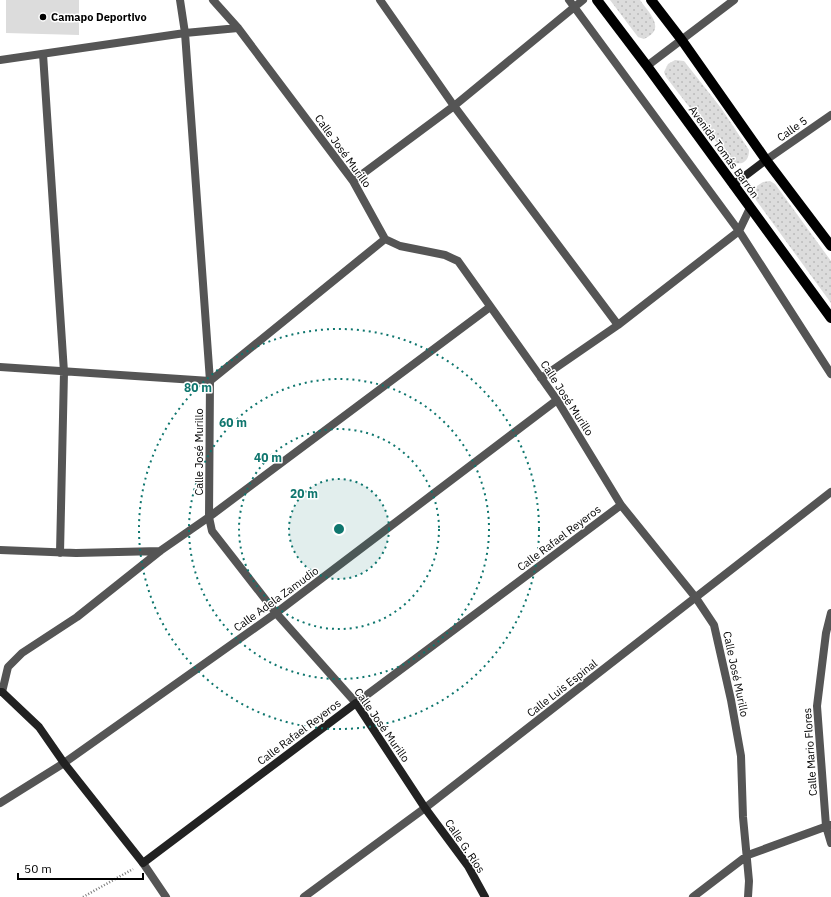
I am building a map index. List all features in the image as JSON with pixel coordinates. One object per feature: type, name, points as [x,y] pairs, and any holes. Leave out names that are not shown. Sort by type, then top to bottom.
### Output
[{"type":"main road","name":"Avenida Tomás Barrón","points":[[597,0],[831,318]]},
{"type":"main road","points":[[651,0],[681,39],[766,160],[831,246]]},
{"type":"street","name":"Calle José Murillo","points":[[180,0],[184,33],[210,381],[209,517],[212,531],[276,613],[356,703],[425,808]]},
{"type":"street","name":"Calle José Murillo","points":[[213,0],[238,28],[353,181],[385,239],[400,246],[445,255],[458,261],[557,400],[621,505],[696,598],[714,625],[731,700],[741,756],[744,817],[748,855],[748,897]]},
{"type":"street","points":[[380,0],[454,106],[618,325]]},
{"type":"street","points":[[570,0],[739,231],[831,374]]},
{"type":"street","points":[[353,181],[454,106],[583,0]]},
{"type":"street","points":[[647,66],[734,0]]},
{"type":"street","points":[[0,60],[184,33],[238,28]]},
{"type":"street","points":[[43,54],[64,372],[60,553]]},
{"type":"street","name":"Calle 5","points":[[766,160],[831,115]]},
{"type":"street","points":[[733,185],[766,160]]},
{"type":"street","points":[[541,378],[618,325],[739,231],[750,208]]},
{"type":"street","points":[[0,367],[210,381],[385,239]]},
{"type":"street","points":[[166,897],[143,863],[64,763],[39,727],[1,692],[8,667],[22,653],[77,617],[160,551],[209,517],[490,307]]},
{"type":"street","name":"Calle Adela Zamudio","points":[[0,803],[64,763],[276,613],[557,400]]},
{"type":"street","name":"Calle Luis Espinal","points":[[304,897],[425,808],[831,492]]},
{"type":"street","name":"Calle Rafael Reyeros","points":[[143,863],[621,505]]},
{"type":"street","points":[[0,550],[76,554],[160,551]]},
{"type":"street","name":"Calle Mario Flores","points":[[831,613],[826,632],[817,706],[831,843]]},
{"type":"street","name":"Calle G. Ríos","points":[[425,808],[468,866],[485,897]]},
{"type":"street","points":[[693,897],[748,855],[828,825]]},
{"type":"path","points":[[83,897],[143,863]]},
{"type":"shaded area","name":"Camapo Deportivo","points":[[6,0],[79,0],[79,35],[6,33]]},
{"type":"shaded area","points":[[610,0],[640,0],[654,21],[654,31],[651,35],[644,39],[638,37]]},
{"type":"shaded area","points":[[675,60],[684,61],[721,108],[749,150],[747,160],[745,162],[732,162],[666,77],[664,72],[668,64]]},
{"type":"shaded area","points":[[770,181],[775,184],[831,261],[831,303],[756,200],[754,194],[757,186],[763,182]]},
{"type":"place","name":"Camapo Deportivo","points":[[43,17]]}]
